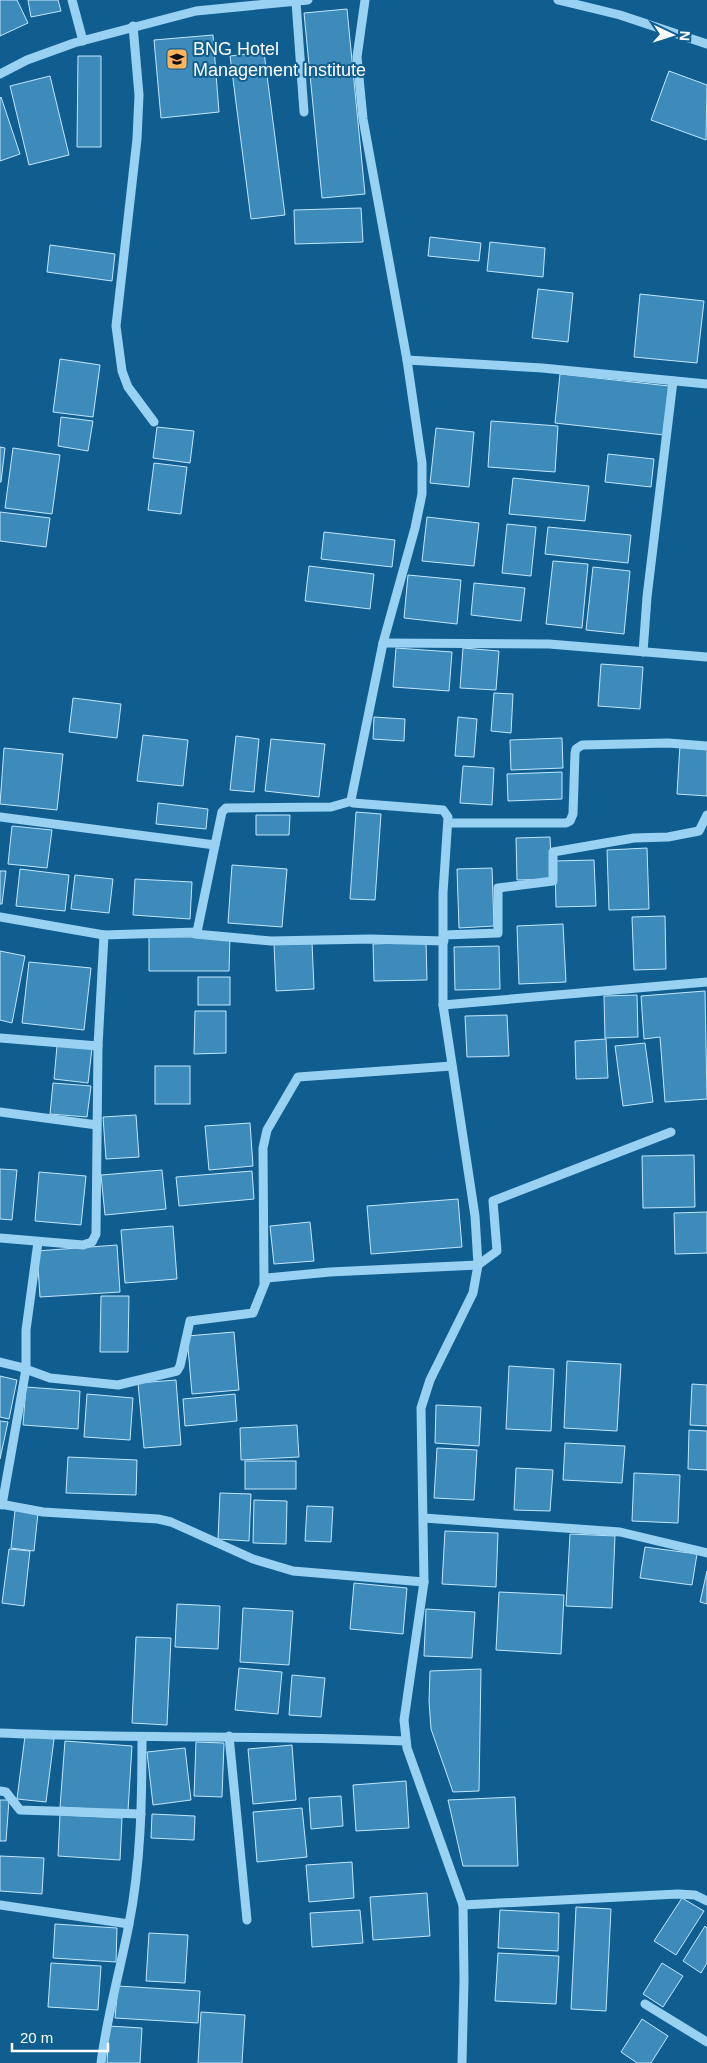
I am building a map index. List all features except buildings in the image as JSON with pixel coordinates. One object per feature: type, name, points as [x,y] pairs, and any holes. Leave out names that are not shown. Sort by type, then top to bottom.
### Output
[{"type":"street","points":[[72,0],[83,41]]},
{"type":"street","points":[[0,74],[28,60],[83,41],[196,10],[228,3],[296,2],[308,0]]},
{"type":"street","points":[[352,801],[382,643],[415,528],[422,494],[422,463],[407,360],[363,120],[357,57],[365,0]]},
{"type":"street","points":[[558,0],[620,16],[707,44]]},
{"type":"street","points":[[296,2],[304,112]]},
{"type":"street","points":[[133,26],[139,95],[137,139],[116,326],[122,372],[128,387],[154,422]]},
{"type":"street","points":[[407,360],[542,368],[707,384]]},
{"type":"street","points":[[643,652],[647,597],[673,381]]},
{"type":"street","points":[[382,643],[549,644],[707,657]]},
{"type":"street","points":[[449,823],[566,824],[570,821],[573,814],[575,752],[582,745],[668,743],[707,746]]},
{"type":"street","points":[[195,934],[200,928],[222,812],[226,808],[331,807],[352,801],[443,810],[446,813],[449,823],[443,893],[443,1005],[475,1216],[478,1265],[473,1293],[430,1380],[421,1408],[424,1582],[404,1720],[406,1740],[463,1905],[462,2063]]},
{"type":"street","points":[[0,917],[104,935],[195,934],[271,940],[444,938],[498,933],[498,888],[553,881],[553,852],[634,838],[668,837],[699,831],[707,815]]},
{"type":"street","points":[[0,817],[215,845]]},
{"type":"street","points":[[0,1238],[83,1245],[92,1242],[96,1234],[98,1046],[104,935]]},
{"type":"street","points":[[443,1005],[707,982]]},
{"type":"street","points":[[0,1038],[98,1046]]},
{"type":"street","points":[[0,1362],[50,1378],[118,1385],[176,1371],[180,1366],[190,1321],[253,1313],[264,1283],[263,1148],[267,1130],[298,1077],[452,1066]]},
{"type":"street","points":[[0,1112],[97,1125]]},
{"type":"street","points":[[264,1283],[273,1276],[478,1265],[497,1251],[493,1201],[671,1132]]},
{"type":"street","points":[[38,1242],[26,1330],[26,1369],[1,1504],[43,1512],[158,1519],[171,1522],[253,1558],[293,1571],[424,1582]]},
{"type":"street","points":[[424,1518],[629,1534],[707,1553]]},
{"type":"street","points":[[0,1733],[142,1738],[229,1736],[406,1740]]},
{"type":"street","points":[[229,1736],[247,1920]]},
{"type":"street","points":[[101,2063],[106,2026],[129,1924],[141,1814],[142,1738]]},
{"type":"street","points":[[0,1791],[6,1792],[20,1810],[141,1814]]},
{"type":"street","points":[[463,1905],[678,1894],[695,1895],[707,1901]]},
{"type":"street","points":[[0,1905],[129,1924]]},
{"type":"street","points":[[645,2004],[707,2042]]},
{"type":"place","name":"BNG Hotel Management Institute","points":[[177,59]]}]
